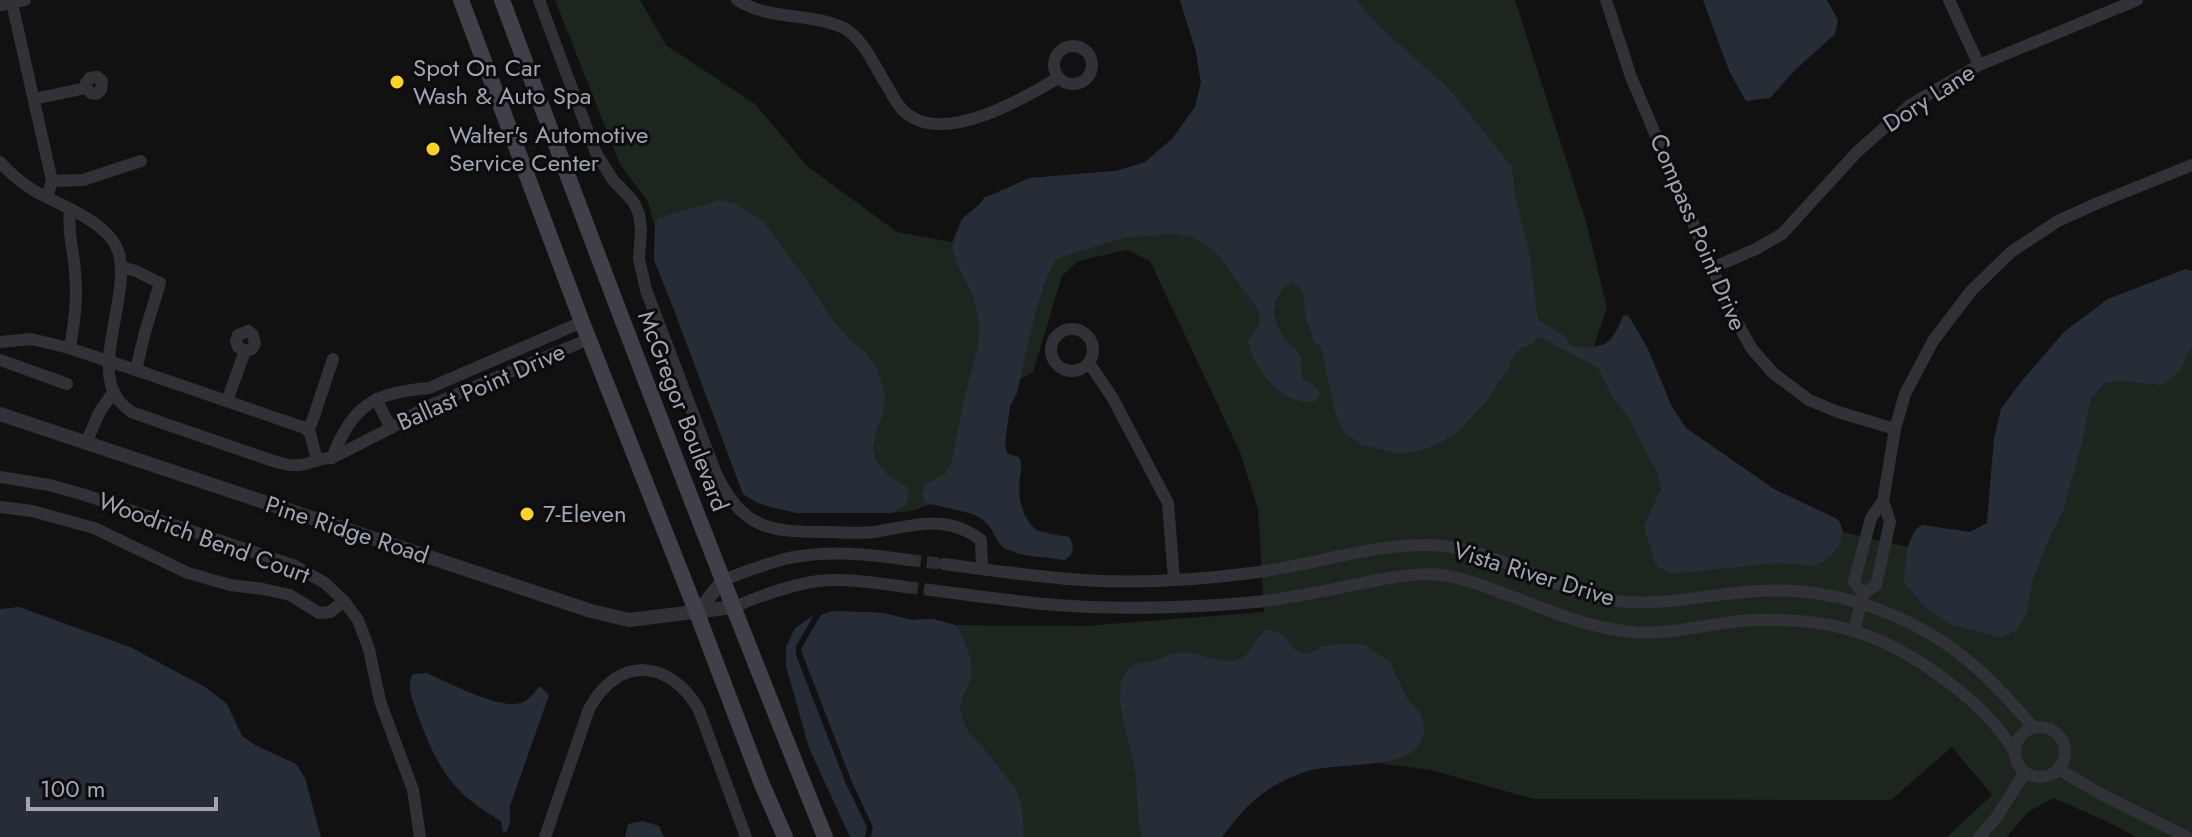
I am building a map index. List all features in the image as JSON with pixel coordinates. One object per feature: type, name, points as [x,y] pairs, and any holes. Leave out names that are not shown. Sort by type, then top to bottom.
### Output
[{"type":"main road","points":[[461,0],[582,322],[785,837]]},
{"type":"main road","name":"McGregor Boulevard","points":[[502,0],[604,274],[825,837]]},
{"type":"street","points":[[539,0],[596,153],[613,180],[633,201],[639,214],[639,259],[646,290],[715,471],[729,499],[761,525],[778,530],[871,532],[919,523],[968,530],[981,540],[982,569]]},
{"type":"street","points":[[737,0],[771,14],[812,19],[845,29],[856,37],[899,106],[910,116],[924,122],[944,125],[965,121],[1026,97],[1058,78]]},
{"type":"street","name":"Compass Point Drive","points":[[1606,0],[1631,77],[1741,334],[1773,373],[1796,392],[1823,407],[1895,429]]},
{"type":"street","points":[[1949,0],[1979,65]]},
{"type":"street","name":"Dory Lane","points":[[1712,268],[1782,234],[1833,176],[1910,105],[1979,65],[2137,0]]},
{"type":"street","points":[[12,3],[52,181],[47,197]]},
{"type":"street","points":[[34,99],[86,88]]},
{"type":"street","points":[[52,181],[83,180],[141,161]]},
{"type":"street","points":[[0,162],[13,176],[96,224],[113,240],[119,252],[120,299],[108,362],[109,381],[114,391],[99,413],[86,443]]},
{"type":"street","points":[[1862,599],[1854,582],[1871,518],[1883,501],[1895,429],[1905,394],[1933,341],[1971,291],[2022,244],[2058,221],[2192,165]]},
{"type":"street","points":[[70,210],[68,225],[76,295],[70,348]]},
{"type":"street","points":[[121,267],[160,283],[136,370]]},
{"type":"street","name":"Ballast Point Drive","points":[[332,458],[354,415],[376,399],[429,388],[582,322]]},
{"type":"street","points":[[0,342],[31,339],[70,348],[307,430],[317,460]]},
{"type":"street","name":"Ballast Point Drive","points":[[114,391],[131,412],[294,466],[332,458],[426,407],[589,339]]},
{"type":"street","points":[[227,401],[245,351]]},
{"type":"street","points":[[307,430],[333,359]]},
{"type":"street","points":[[0,360],[67,384]]},
{"type":"street","points":[[1089,363],[1112,397],[1168,503],[1174,579]]},
{"type":"street","points":[[442,382],[448,398]]},
{"type":"street","points":[[376,399],[391,428]]},
{"type":"street","name":"Pine Ridge Road","points":[[0,414],[591,611],[629,620],[734,607]]},
{"type":"street","name":"Woodrich Bend Court","points":[[0,477],[82,494],[295,566],[325,583],[344,601],[358,620],[365,637],[380,701],[413,790],[420,837]]},
{"type":"street","points":[[1854,631],[1862,599],[1876,585],[1890,522],[1883,501]]},
{"type":"street","points":[[0,507],[32,511],[94,528],[188,573],[230,585],[290,595],[319,613],[330,612],[344,601]]},
{"type":"street","name":"Vista River Drive","points":[[944,564],[1084,580],[1124,581],[1251,573],[1391,546],[1434,545],[1472,551],[1570,587],[1623,602],[1668,602],[1764,590],[1862,599],[1954,650],[2004,694],[2034,728]]},
{"type":"street","points":[[1863,549],[1883,553]]},
{"type":"street","points":[[697,613],[723,580],[775,562],[825,553],[861,553],[909,560]]},
{"type":"street","name":"Vista River Drive","points":[[930,590],[1064,605],[1185,607],[1282,598],[1398,576],[1431,574],[1487,587],[1575,621],[1617,631],[1661,632],[1738,621],[1815,623],[1854,631],[1895,649],[1942,678],[1989,720],[2015,753]]},
{"type":"street","points":[[734,607],[776,591],[820,581],[906,587]]},
{"type":"street","points":[[545,837],[596,695],[606,683],[620,674],[636,670],[665,675],[692,697],[746,837]]},
{"type":"street","points":[[2034,728],[2051,730],[2062,742],[2064,757],[2052,774],[2039,777],[2020,767],[2015,753],[2020,737],[2034,728]]},
{"type":"street","points":[[2058,769],[2187,837]]},
{"type":"street","points":[[1979,837],[1996,818],[2025,772]]},
{"type":"shaded area","points":[[555,0],[640,0],[666,45],[755,104],[807,166],[897,232],[952,242],[962,219],[984,198],[1030,178],[1130,167],[1145,162],[1172,139],[1195,107],[1201,83],[1196,52],[1180,0],[1515,0],[1587,225],[1607,308],[1594,346],[1611,340],[1625,315],[1628,315],[1647,347],[1672,407],[1686,428],[1774,489],[1835,518],[1843,532],[1908,547],[1915,529],[1922,525],[1970,532],[1987,523],[1994,439],[2001,409],[2064,332],[2108,299],[2186,269],[2192,271],[2192,837],[2136,837],[2054,798],[2028,812],[2007,837],[1947,837],[1992,795],[1952,747],[1891,800],[1533,799],[1431,770],[1377,763],[1305,771],[1275,785],[1245,808],[1222,837],[871,837],[873,827],[802,654],[803,645],[821,615],[833,611],[869,612],[906,620],[933,619],[955,625],[1084,626],[1264,612],[1258,509],[1240,452],[1150,261],[1127,250],[1078,261],[1062,276],[1033,372],[1020,379],[1009,409],[1006,449],[1020,460],[1022,508],[1036,530],[1069,537],[1072,550],[1064,560],[1005,549],[992,530],[976,515],[931,504],[912,511],[890,513],[797,513],[756,502],[743,494],[654,260],[655,227],[648,202],[620,164]]},
{"type":"shaded area","points":[[1180,0],[1356,0],[1379,26],[1449,89],[1512,167],[1530,257],[1538,320],[1565,336],[1571,346],[1591,347],[1610,340],[1623,316],[1628,315],[1647,347],[1672,407],[1686,428],[1774,489],[1839,521],[1843,532],[1833,554],[1813,566],[1777,563],[1672,574],[1656,566],[1644,527],[1661,488],[1656,470],[1631,421],[1612,396],[1598,368],[1538,336],[1532,344],[1516,353],[1490,397],[1459,431],[1438,444],[1400,454],[1362,445],[1341,428],[1321,346],[1315,344],[1299,286],[1293,282],[1281,292],[1274,313],[1283,336],[1300,355],[1303,379],[1320,393],[1316,401],[1292,399],[1263,374],[1248,341],[1260,323],[1259,311],[1211,248],[1191,237],[1175,234],[1123,238],[1058,258],[1045,283],[1017,393],[1010,406],[1005,444],[1009,455],[1020,460],[1019,496],[1028,521],[1041,532],[1069,537],[1073,547],[1070,556],[1064,560],[1016,553],[1001,545],[980,518],[926,503],[922,494],[925,484],[944,475],[951,465],[978,346],[979,323],[973,296],[952,247],[962,219],[984,198],[1030,178],[1130,167],[1145,162],[1172,139],[1195,107],[1201,83],[1196,52]]},
{"type":"shaded area","points":[[1703,0],[1827,0],[1838,20],[1835,34],[1770,98],[1746,101],[1730,73]]},
{"type":"shaded area","points":[[720,200],[736,204],[763,221],[829,315],[877,368],[885,395],[884,412],[873,447],[875,459],[889,476],[907,487],[909,494],[905,506],[890,513],[797,513],[756,502],[743,494],[654,260],[658,218]]},
{"type":"shaded area","points":[[2186,269],[2192,271],[2192,347],[2181,370],[2163,385],[2121,381],[2105,383],[2091,398],[2063,511],[2032,582],[2027,612],[2017,630],[2000,638],[1950,624],[1923,606],[1904,582],[1907,550],[1912,536],[1922,525],[1970,532],[1987,523],[1994,439],[2001,409],[2021,382],[2064,332],[2108,299]]},
{"type":"shaded area","points":[[19,607],[130,647],[205,687],[227,704],[242,736],[296,764],[305,778],[321,837],[0,837],[0,609]]},
{"type":"shaded area","points":[[833,611],[884,613],[955,625],[970,657],[972,672],[969,686],[962,697],[960,709],[963,719],[968,732],[1016,789],[1022,807],[1024,837],[871,837],[873,827],[852,782],[801,649],[821,615]]},
{"type":"shaded area","points":[[814,615],[796,646],[796,655],[846,784],[867,827],[865,837],[850,837],[809,748],[786,666],[786,647],[795,628]]},
{"type":"shaded area","points":[[1267,630],[1280,634],[1304,653],[1331,645],[1361,644],[1391,663],[1406,697],[1421,714],[1425,733],[1419,746],[1395,759],[1308,771],[1282,781],[1249,805],[1222,837],[1142,837],[1135,773],[1120,698],[1124,674],[1135,664],[1176,653],[1232,661],[1247,654]]},
{"type":"shaded area","points":[[427,673],[470,693],[505,703],[522,702],[540,686],[549,695],[510,806],[510,823],[503,833],[501,821],[473,803],[451,781],[431,747],[410,687],[413,674]]},
{"type":"shaded area","points":[[643,821],[659,826],[664,837],[625,837],[628,824]]},
{"type":"tunnel","points":[[909,560],[944,564]]},
{"type":"tunnel","points":[[906,587],[930,590]]},
{"type":"place","name":"Spot On Car Wash & Auto Spa","points":[[397,82]]},
{"type":"place","name":"Walter's Automotive Service Center","points":[[433,149]]},
{"type":"place","name":"7-Eleven","points":[[527,514]]}]
